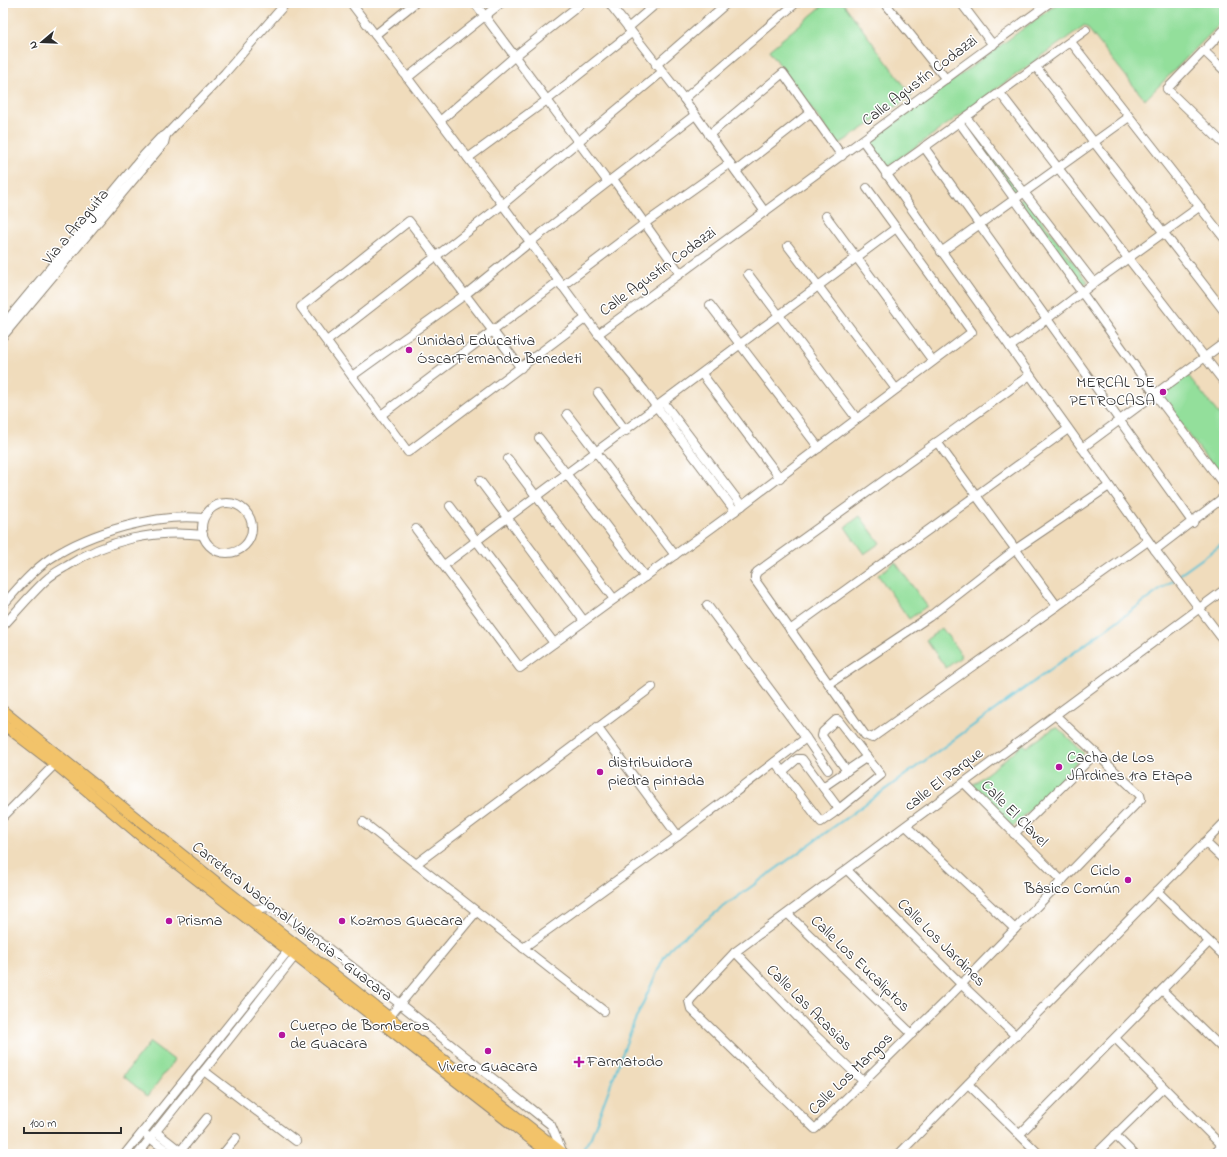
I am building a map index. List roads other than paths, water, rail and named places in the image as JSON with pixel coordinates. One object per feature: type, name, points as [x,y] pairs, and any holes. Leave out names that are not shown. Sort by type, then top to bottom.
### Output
[{"type":"main road","name":"Carretera Nacional Valencia - Guacara","points":[[3,711],[141,836],[295,949],[563,1154]]},
{"type":"main road","name":"Carretera Nacional Valencia - Guacara","points":[[3,724],[58,761],[253,910],[295,949]]},
{"type":"main road","name":"Carretera Nacional Valencia - Guacara","points":[[386,1020],[550,1154]]},
{"type":"street","name":"Via a Araguita","points":[[3,325],[144,155],[160,138],[166,135],[225,73],[286,3]]},
{"type":"street","name":"Calle Agustín Codazzi","points":[[351,3],[598,334],[993,45],[1039,6],[1049,3]]},
{"type":"street","points":[[375,35],[415,3]]},
{"type":"street","points":[[475,3],[577,142],[611,180],[680,273]]},
{"type":"street","points":[[408,78],[501,3]]},
{"type":"street","points":[[440,121],[515,56],[582,3]]},
{"type":"street","points":[[609,3],[684,99],[708,135],[765,212]]},
{"type":"street","points":[[468,158],[547,100],[630,30],[657,3]]},
{"type":"street","points":[[656,65],[727,3]]},
{"type":"street","points":[[684,99],[796,3]]},
{"type":"street","points":[[885,3],[946,79]]},
{"type":"street","points":[[961,3],[993,45]]},
{"type":"street","points":[[886,175],[1086,30]]},
{"type":"street","points":[[1224,30],[1167,88],[1224,144]]},
{"type":"street","points":[[1070,42],[1224,238]]},
{"type":"street","points":[[1204,50],[1224,70]]},
{"type":"street","points":[[1036,67],[1224,311]]},
{"type":"street","points":[[327,341],[502,205],[662,72]]},
{"type":"street","points":[[708,135],[783,74],[842,156]]},
{"type":"street","points":[[1000,92],[1224,382]]},
{"type":"street","points":[[736,171],[811,112]]},
{"type":"street","points":[[352,376],[466,294],[529,243],[695,115]]},
{"type":"street","points":[[941,252],[1129,117]]},
{"type":"street","points":[[962,120],[1024,192],[1094,283]]},
{"type":"street","points":[[962,120],[1081,293],[1224,485]]},
{"type":"street","name":"Via a Araguita","points":[[3,336],[135,179],[164,143],[166,135]]},
{"type":"street","points":[[863,141],[1148,541],[1224,641]]},
{"type":"street","points":[[924,148],[1193,522]]},
{"type":"street","points":[[381,415],[494,330],[730,163]]},
{"type":"street","points":[[416,529],[520,668],[780,478],[972,332],[867,188]]},
{"type":"street","points":[[1010,348],[1094,283],[1199,207]]},
{"type":"street","points":[[826,216],[933,361]]},
{"type":"street","points":[[521,368],[437,255],[409,221],[301,307],[408,452],[521,368],[586,318]]},
{"type":"street","points":[[444,565],[626,431],[896,228]]},
{"type":"street","points":[[788,246],[896,389]]},
{"type":"street","points":[[748,274],[857,419]]},
{"type":"street","points":[[710,305],[819,448]]},
{"type":"street","points":[[598,334],[660,405],[738,509]]},
{"type":"street","points":[[1082,448],[1224,343]]},
{"type":"street","points":[[702,374],[780,478]]},
{"type":"street","points":[[1030,376],[757,572],[756,580],[865,735],[872,738],[1148,541]]},
{"type":"street","points":[[598,393],[626,431]]},
{"type":"street","points":[[567,414],[675,555]]},
{"type":"street","points":[[790,630],[1068,429]]},
{"type":"street","points":[[539,438],[645,577]]},
{"type":"street","points":[[937,442],[1057,606]]},
{"type":"street","points":[[508,459],[614,599]]},
{"type":"street","points":[[480,481],[584,621]]},
{"type":"street","points":[[829,684],[929,617],[1016,549],[1109,486]]},
{"type":"street","points":[[1155,550],[1224,498]]},
{"type":"street","points":[[226,502],[235,504],[243,508],[250,516],[252,534],[248,543],[241,550],[223,554],[214,550],[207,544],[203,535],[203,518],[209,510],[216,505],[226,502]]},
{"type":"street","points":[[450,506],[554,643]]},
{"type":"street","points":[[3,605],[16,590],[51,558],[86,540],[127,526],[157,520],[184,516],[203,518]]},
{"type":"street","points":[[3,626],[47,578],[84,555],[116,542],[147,535],[183,533],[203,535]]},
{"type":"street","name":"calle El Parque","points":[[689,1001],[735,952],[1224,590]]},
{"type":"street","points":[[707,605],[828,770]]},
{"type":"street","points":[[416,864],[652,687]]},
{"type":"street","points":[[963,982],[1141,799],[1140,795],[1055,715]]},
{"type":"street","points":[[775,762],[819,822],[823,821],[839,809],[880,776],[880,773],[838,720],[823,732],[822,736],[847,770]]},
{"type":"street","points":[[598,727],[678,836]]},
{"type":"street","points":[[524,948],[678,836],[806,738]]},
{"type":"street","points":[[1014,834],[1096,753]]},
{"type":"street","points":[[823,787],[867,757]]},
{"type":"street","points":[[782,772],[800,758],[839,809]]},
{"type":"street","points":[[3,817],[58,761]]},
{"type":"street","name":"Calle El Clavel","points":[[964,783],[1062,880]]},
{"type":"street","points":[[363,822],[604,1011]]},
{"type":"street","points":[[899,1154],[1224,823]]},
{"type":"street","points":[[906,826],[1015,929]]},
{"type":"street","points":[[1205,842],[1224,860]]},
{"type":"street","name":"Calle Los Jardines","points":[[847,870],[963,982],[1016,1036]]},
{"type":"street","points":[[1157,891],[1224,956]]},
{"type":"street","points":[[253,910],[267,907],[281,912],[400,1004],[551,1125],[563,1154]]},
{"type":"street","points":[[386,1020],[476,912]]},
{"type":"street","name":"Calle Los Eucaliptos","points":[[788,914],[912,1034]]},
{"type":"street","points":[[1020,1134],[1210,942]]},
{"type":"street","points":[[138,1154],[204,1070],[295,949]]},
{"type":"street","points":[[125,1154],[295,949]]},
{"type":"street","name":"Calle Las Acasias","points":[[735,952],[814,1034],[864,1082]]},
{"type":"street","name":"Calle Los Mangos","points":[[689,1001],[691,1008],[815,1129],[963,982]]},
{"type":"street","points":[[1162,990],[1224,1050]]},
{"type":"street","points":[[1115,1038],[1223,1145],[1214,1154]]},
{"type":"street","points":[[204,1070],[296,1141]]},
{"type":"street","points":[[968,1084],[1039,1154]]},
{"type":"street","points":[[1096,1154],[1164,1088]]},
{"type":"street","points":[[143,1132],[153,1135],[181,1153],[207,1118]]},
{"type":"street","points":[[153,1135],[171,1154]]},
{"type":"street","points":[[1115,1135],[1134,1154]]},
{"type":"street","points":[[223,1154],[236,1138]]},
{"type":"waterway","points":[[1178,576],[1224,543]]},
{"type":"waterway","points":[[580,1154],[591,1137],[633,1025],[664,957],[673,945],[1175,579]]},
{"type":"place","name":"Unidad Educativa ÓscarFernando Benedeti","points":[[409,350]]},
{"type":"place","name":"MERCAL DE PETROCASA","points":[[1163,392]]},
{"type":"place","name":"Cacha de Los JArdines 1ra Etapa","points":[[1059,767]]},
{"type":"place","name":"distribuidora piedra pintada","points":[[600,772]]},
{"type":"place","name":"Ciclo Básico Común","points":[[1128,880]]},
{"type":"place","name":"Prisma","points":[[169,921]]},
{"type":"place","name":"Kozmos Guacara","points":[[342,921]]},
{"type":"place","name":"Cuerpo de Bomberos de Guacara","points":[[282,1035]]},
{"type":"place","name":"Vivero Guacara","points":[[488,1051]]},
{"type":"place","name":"Farmatodo","points":[[579,1062]]}]
